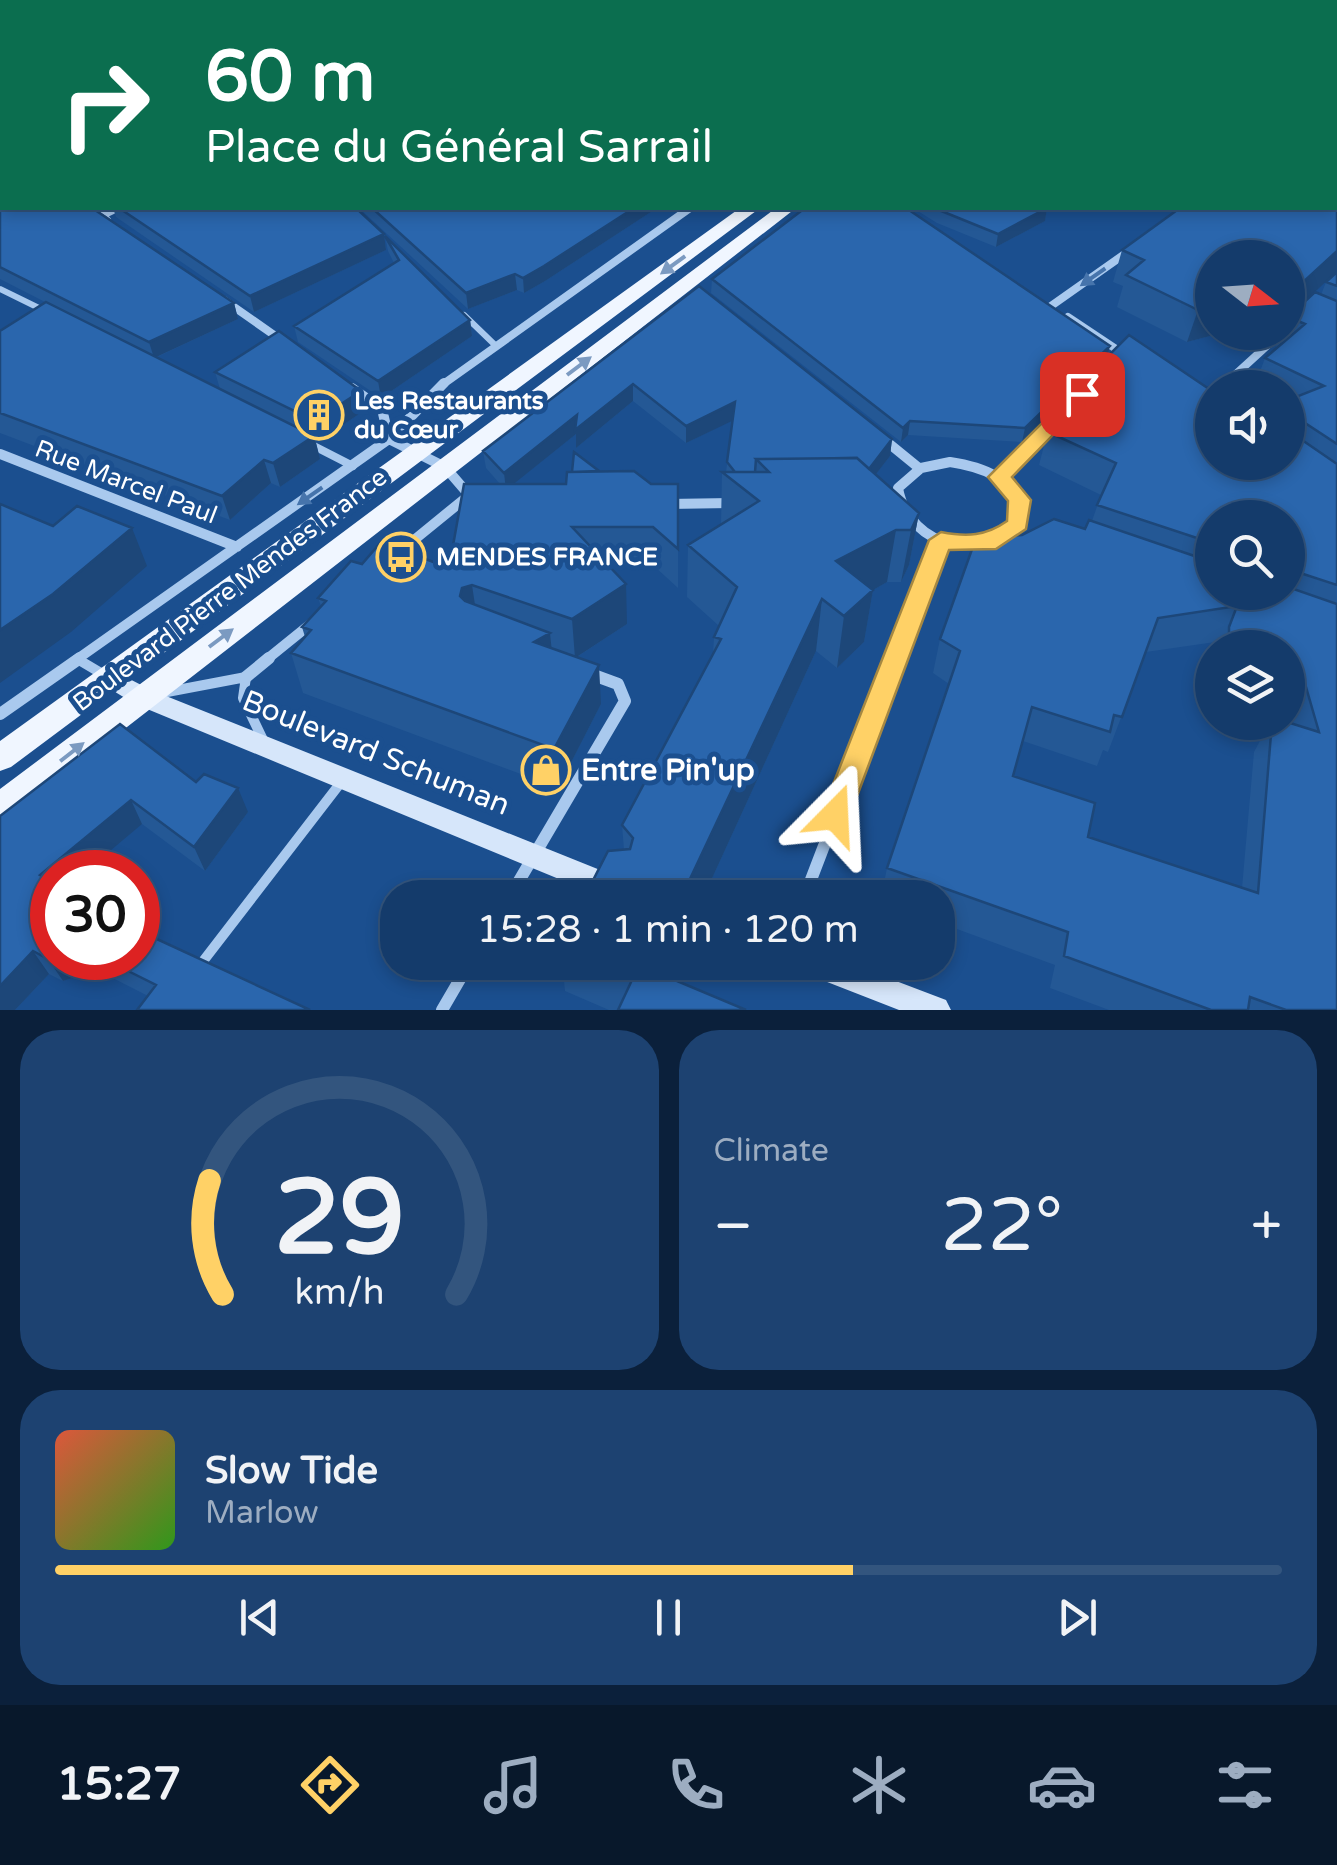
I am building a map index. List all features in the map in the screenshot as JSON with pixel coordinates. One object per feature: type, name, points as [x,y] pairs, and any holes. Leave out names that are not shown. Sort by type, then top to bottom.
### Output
[{"type":"main road","name":"Boulevard Pierre Mendes France","points":[[0,758],[748,210]]},
{"type":"main road","name":"Boulevard Pierre Mendes France","points":[[0,806],[446,467],[692,287],[785,210]]},
{"type":"street","points":[[113,210],[101,216],[116,226]]},
{"type":"street","name":"Boulevard Pierre Mendes France","points":[[0,714],[353,466],[389,439],[446,382],[687,210]]},
{"type":"street","points":[[1051,306],[1143,241]]},
{"type":"street","points":[[208,289],[301,353]]},
{"type":"street","points":[[1034,295],[1138,364]]},
{"type":"street","points":[[1241,370],[1263,350]]},
{"type":"street","points":[[1113,363],[1123,354]]},
{"type":"street","points":[[350,387],[382,409],[389,439],[446,467],[469,495],[486,505]]},
{"type":"street","points":[[999,477],[1066,410]]},
{"type":"street","points":[[874,432],[919,468]]},
{"type":"street","name":"Rue Marcel Paul","points":[[1,456],[237,547]]},
{"type":"street","points":[[950,462],[984,469],[999,477],[1020,500],[1018,524],[996,541],[960,544],[941,540],[911,524],[892,502],[905,476],[919,468],[950,462]]},
{"type":"street","points":[[380,568],[469,495]]},
{"type":"street","points":[[662,504],[740,503]]},
{"type":"street","points":[[1018,524],[1034,530]]},
{"type":"street","points":[[811,880],[941,540]]},
{"type":"street","points":[[246,677],[320,616]]},
{"type":"street","points":[[520,880],[626,701],[618,684],[582,672]]},
{"type":"street","name":"Boulevard Schuman","points":[[110,678],[143,697],[593,880]]},
{"type":"street","points":[[442,1010],[460,980]]},
{"type":"street","points":[[857,980],[936,1010]]},
{"type":"lane","points":[[0,288],[53,315]]},
{"type":"lane","points":[[452,304],[495,345]]},
{"type":"lane","points":[[300,439],[353,466]]},
{"type":"lane","points":[[78,659],[110,678]]},
{"type":"lane","points":[[143,697],[246,677],[243,698],[266,745]]},
{"type":"lane","points":[[204,960],[345,778]]},
{"type":"building","points":[[0,210],[95,210],[234,303],[149,342],[0,267]]},
{"type":"building","points":[[122,210],[358,210],[384,234],[250,296]]},
{"type":"building","points":[[374,210],[631,210],[523,278],[515,274],[466,293]]},
{"type":"building","points":[[802,210],[909,210],[1110,346],[1025,428],[910,421],[903,428],[712,279]]},
{"type":"building","points":[[939,210],[1043,210],[998,234]]},
{"type":"building","points":[[1177,210],[1337,210],[1337,251],[1305,280],[1305,240],[1195,240],[1195,309],[1126,275],[1144,260],[1122,250]]},
{"type":"building","points":[[385,236],[470,320],[378,381],[294,326],[399,260]]},
{"type":"building","points":[[1337,272],[1337,286],[1326,282]]},
{"type":"building","points":[[699,286],[892,439],[869,469],[857,458],[756,459],[755,472],[735,472],[727,462],[735,402],[686,426],[633,384],[575,430],[577,415],[504,473],[483,451]]},
{"type":"building","points":[[1315,292],[1337,301],[1337,444],[1305,423],[1305,393],[1324,386],[1305,377],[1305,370],[1290,370],[1265,358],[1274,350],[1305,350],[1305,301]]},
{"type":"building","points":[[46,302],[314,436],[273,463],[264,460],[222,496],[0,413],[0,331]]},
{"type":"building","points":[[279,331],[361,391],[315,421],[215,372]]},
{"type":"building","points":[[1129,335],[1195,380],[1195,480],[1305,480],[1305,442],[1337,464],[1337,585],[1305,575],[1305,500],[1195,500],[1195,537],[1097,505],[1116,463],[1048,432],[1069,411],[1054,410]]},
{"type":"building","points":[[574,452],[599,471],[572,472]]},
{"type":"building","points":[[857,458],[919,513],[911,530],[896,530],[836,561],[873,590],[844,616],[822,599],[689,880],[593,880],[608,851],[630,849],[633,838],[622,825],[721,639],[714,637],[737,587],[688,545],[759,501],[722,472],[769,472],[756,459]]},
{"type":"building","points":[[634,471],[651,484],[678,484],[678,549],[653,527],[572,527],[626,584],[572,619],[472,585],[462,588],[460,596],[465,601],[550,633],[534,642],[599,665],[554,749],[291,653],[311,630],[302,627],[326,601],[318,598],[351,561],[362,564],[381,542],[449,568],[464,484],[566,484],[567,472]]},
{"type":"building","points":[[0,504],[53,526],[77,506],[132,528],[53,594],[0,630]]},
{"type":"building","points":[[1054,519],[1085,529],[1089,520],[1195,556],[1195,610],[1211,610],[1158,618],[1122,717],[1114,715],[1110,732],[1032,707],[1013,776],[1095,803],[1088,837],[1258,893],[1271,740],[1305,740],[1305,728],[1319,732],[1305,684],[1305,630],[1229,627],[1235,610],[1305,610],[1305,593],[1337,604],[1337,1010],[1286,1010],[1250,997],[1248,1010],[1211,1010],[1064,956],[1068,932],[955,892],[955,880],[921,880],[887,868],[960,651],[940,639],[976,538],[1022,535]]},
{"type":"building","points":[[120,724],[196,782],[204,774],[238,788],[194,847],[131,800],[70,850],[30,850],[30,954],[0,986],[0,816]]},
{"type":"building","points":[[160,940],[310,1010],[137,1010],[156,985],[146,980],[160,980]]},
{"type":"building","points":[[632,980],[675,980],[746,1010],[618,1010]]},
{"type":"place","name":"Les Restaurants du Cœur","points":[[319,415]]},
{"type":"place","name":"MENDES FRANCE","points":[[401,557]]},
{"type":"place","name":"Entre Pin'up","points":[[546,770]]},
{"type":"route","points":[[835,815],[941,540],[979,544],[1009,534],[1022,512],[1020,500],[999,477],[1082,394]]}]
